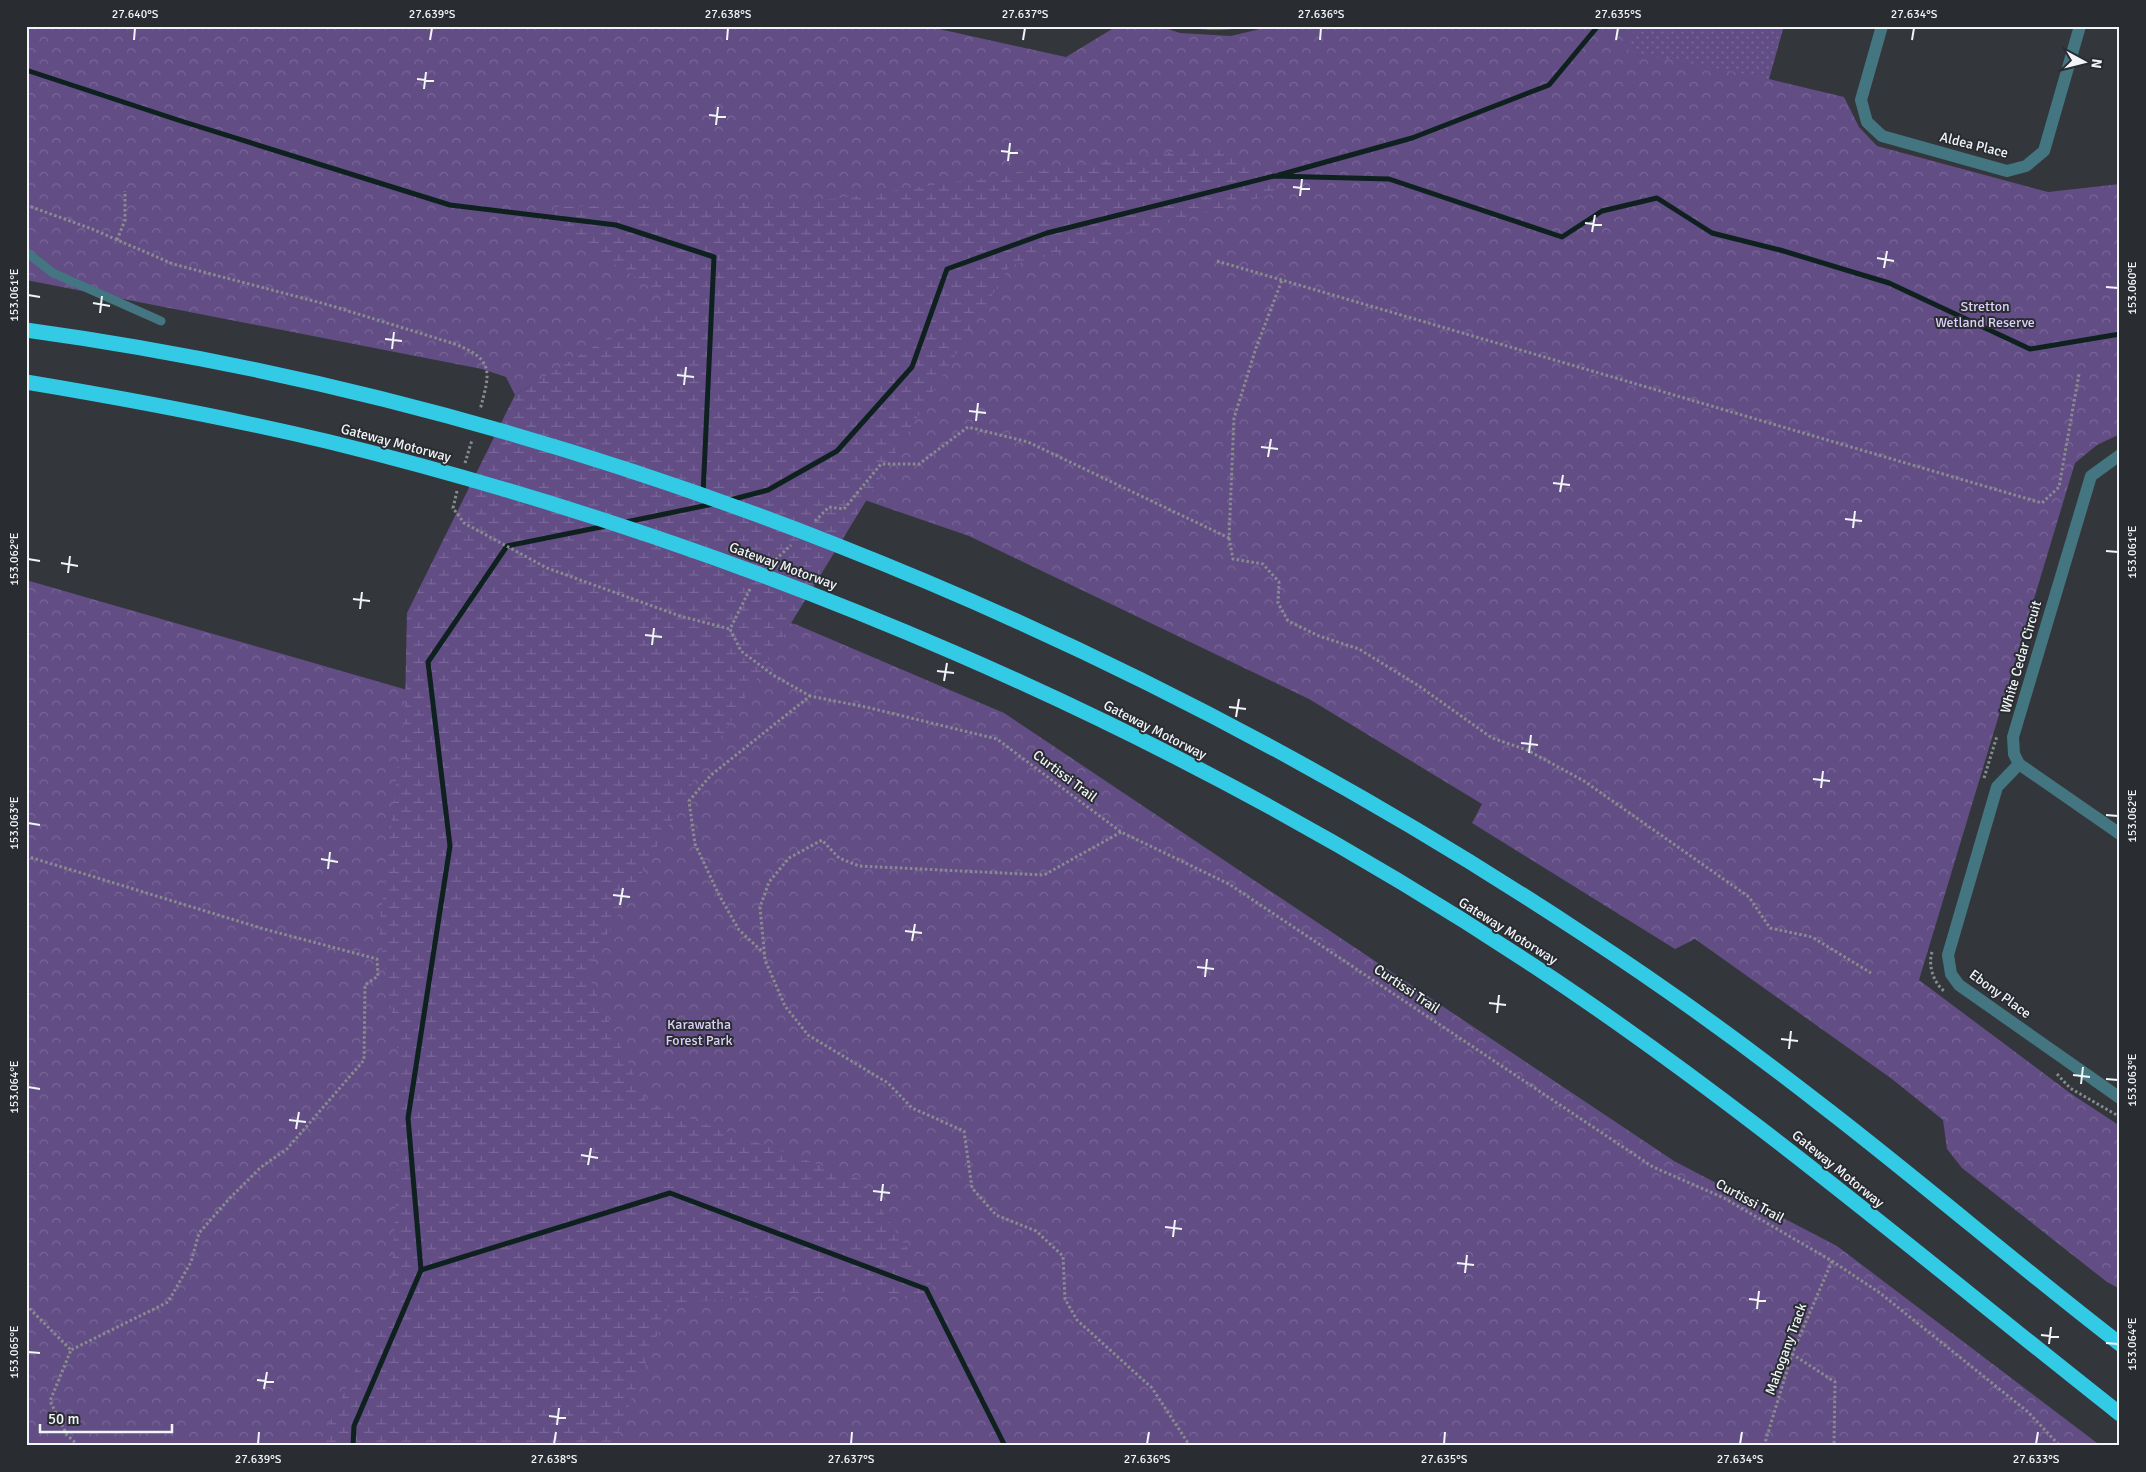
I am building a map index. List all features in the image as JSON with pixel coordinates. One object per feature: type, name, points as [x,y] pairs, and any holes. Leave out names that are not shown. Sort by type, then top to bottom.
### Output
[{"type":"highway","points":[[26,330],[102,340],[293,377],[448,417],[605,464],[679,488],[876,560],[982,606],[1162,689],[1252,736],[1436,839],[1584,934],[1756,1055],[1905,1171],[2120,1344]]},
{"type":"highway","name":"Gateway Motorway","points":[[26,382],[242,422],[434,469],[608,521],[856,611],[1024,684],[1175,758],[1362,860],[1534,966],[1656,1050],[1754,1122],[2120,1414]]},
{"type":"street","name":"Aldea Place","points":[[1882,26],[1861,100],[1867,122],[1882,136],[2007,171],[2026,166],[2044,151],[2080,26]]},
{"type":"street","name":"White Cedar Circuit","points":[[2019,764],[2014,754],[2013,737],[2083,498],[2091,476],[2120,455]]},
{"type":"street","points":[[2019,764],[2120,834]]},
{"type":"street","name":"Ebony Place","points":[[2019,764],[1997,787],[1948,955],[1951,974],[1960,985],[2120,1098]]},
{"type":"lane","points":[[26,252],[53,273],[161,321]]},
{"type":"path","points":[[117,240],[125,220],[125,191]]},
{"type":"path","points":[[26,205],[173,264],[329,305],[455,344]]},
{"type":"path","points":[[1217,261],[2042,503],[2060,487],[2079,374]]},
{"type":"path","points":[[1282,280],[1256,348],[1234,418],[1229,538],[1233,559],[1263,564],[1279,582],[1278,603],[1288,621],[1319,636],[1359,649],[1419,686],[1492,738],[1527,750],[1584,782],[1749,897],[1770,928],[1812,937],[1870,973]]},
{"type":"path","points":[[808,528],[829,507],[844,509],[881,464],[919,464],[968,427],[1028,442],[1229,538]]},
{"type":"path","points":[[767,568],[794,541]]},
{"type":"path","name":"Curtissi Trail","points":[[753,582],[730,629],[741,651],[772,675],[810,696],[870,708],[997,739],[1121,832],[1229,884],[1654,1167],[1724,1198],[1832,1261],[1880,1293],[2028,1412],[2060,1446]]},
{"type":"path","points":[[765,954],[739,930],[718,895],[695,844],[689,802],[711,774],[810,696]]},
{"type":"path","points":[[1982,785],[1999,729]]},
{"type":"path","points":[[1121,832],[1044,874],[859,866],[839,858],[822,840],[789,858],[769,882],[760,907],[765,960],[785,1006],[808,1035],[888,1083],[912,1108],[964,1131],[972,1188],[996,1215],[1036,1231],[1063,1256],[1065,1299],[1077,1320],[1152,1388],[1190,1446]]},
{"type":"path","points":[[26,856],[264,928],[377,958],[378,976],[364,985],[364,1060],[287,1149],[261,1167],[228,1199],[199,1233],[191,1262],[168,1302],[71,1350],[50,1401],[67,1435],[79,1446]]},
{"type":"path","points":[[1935,945],[1929,962],[1937,986],[1949,996]]},
{"type":"path","points":[[2053,1069],[2070,1088],[2120,1117]]},
{"type":"path","name":"Mahogany Track","points":[[1764,1446],[1792,1354],[1832,1261]]},
{"type":"path","points":[[26,1305],[71,1350]]},
{"type":"path","points":[[1792,1354],[1836,1382],[1834,1446]]},
{"type":"green space","name":"Stretton Wetland Reserve","points":[[26,26],[938,26],[939,29],[1066,57],[1117,26],[1159,26],[1180,33],[1231,36],[1272,26],[1635,26],[1628,51],[1769,79],[1844,97],[1859,127],[1877,146],[2048,192],[2120,184],[2120,434],[2097,445],[2075,463],[1919,980],[2070,1093],[2120,1126],[2120,1289],[2107,1282],[1962,1168],[1947,1149],[1943,1120],[1892,1079],[1695,939],[1675,949],[1472,823],[1482,804],[1309,699],[969,536],[531,385],[515,395],[506,377],[482,369],[26,280]]},
{"type":"green space","points":[[1188,26],[1248,26],[1218,30]]},
{"type":"green space","points":[[1614,26],[1784,26],[1769,79],[1740,123],[1639,104]]},
{"type":"green space","points":[[1215,146],[1280,192],[1010,266],[690,788],[586,971],[647,1103],[862,1180],[938,1295],[927,1303],[867,1290],[670,1303],[617,1435],[616,1446],[318,1446],[391,1297],[402,1078],[379,930],[405,705],[407,613],[515,395],[671,299],[551,225],[554,207],[833,199]]},
{"type":"green space","name":"Karawatha Forest Park","points":[[458,570],[795,624],[1004,713],[1674,1161],[1837,1246],[2101,1446],[26,1446],[26,580],[449,702]]},
{"type":"waterway","points":[[1279,175],[1412,138],[1549,85],[1598,26]]},
{"type":"waterway","points":[[26,70],[181,121],[450,205],[616,225],[714,257],[703,494]]},
{"type":"waterway","points":[[726,501],[768,490],[837,451],[912,367],[947,269],[1047,233],[1274,176],[1389,179],[1562,237],[1602,211],[1657,198],[1712,233],[1780,250],[1889,283],[2030,349],[2120,334]]},
{"type":"waterway","points":[[626,522],[713,504]]},
{"type":"waterway","points":[[353,1446],[354,1426],[421,1270],[408,1118],[450,846],[428,662],[507,546],[606,526]]},
{"type":"waterway","points":[[421,1270],[670,1193],[926,1289],[1005,1446]]}]
